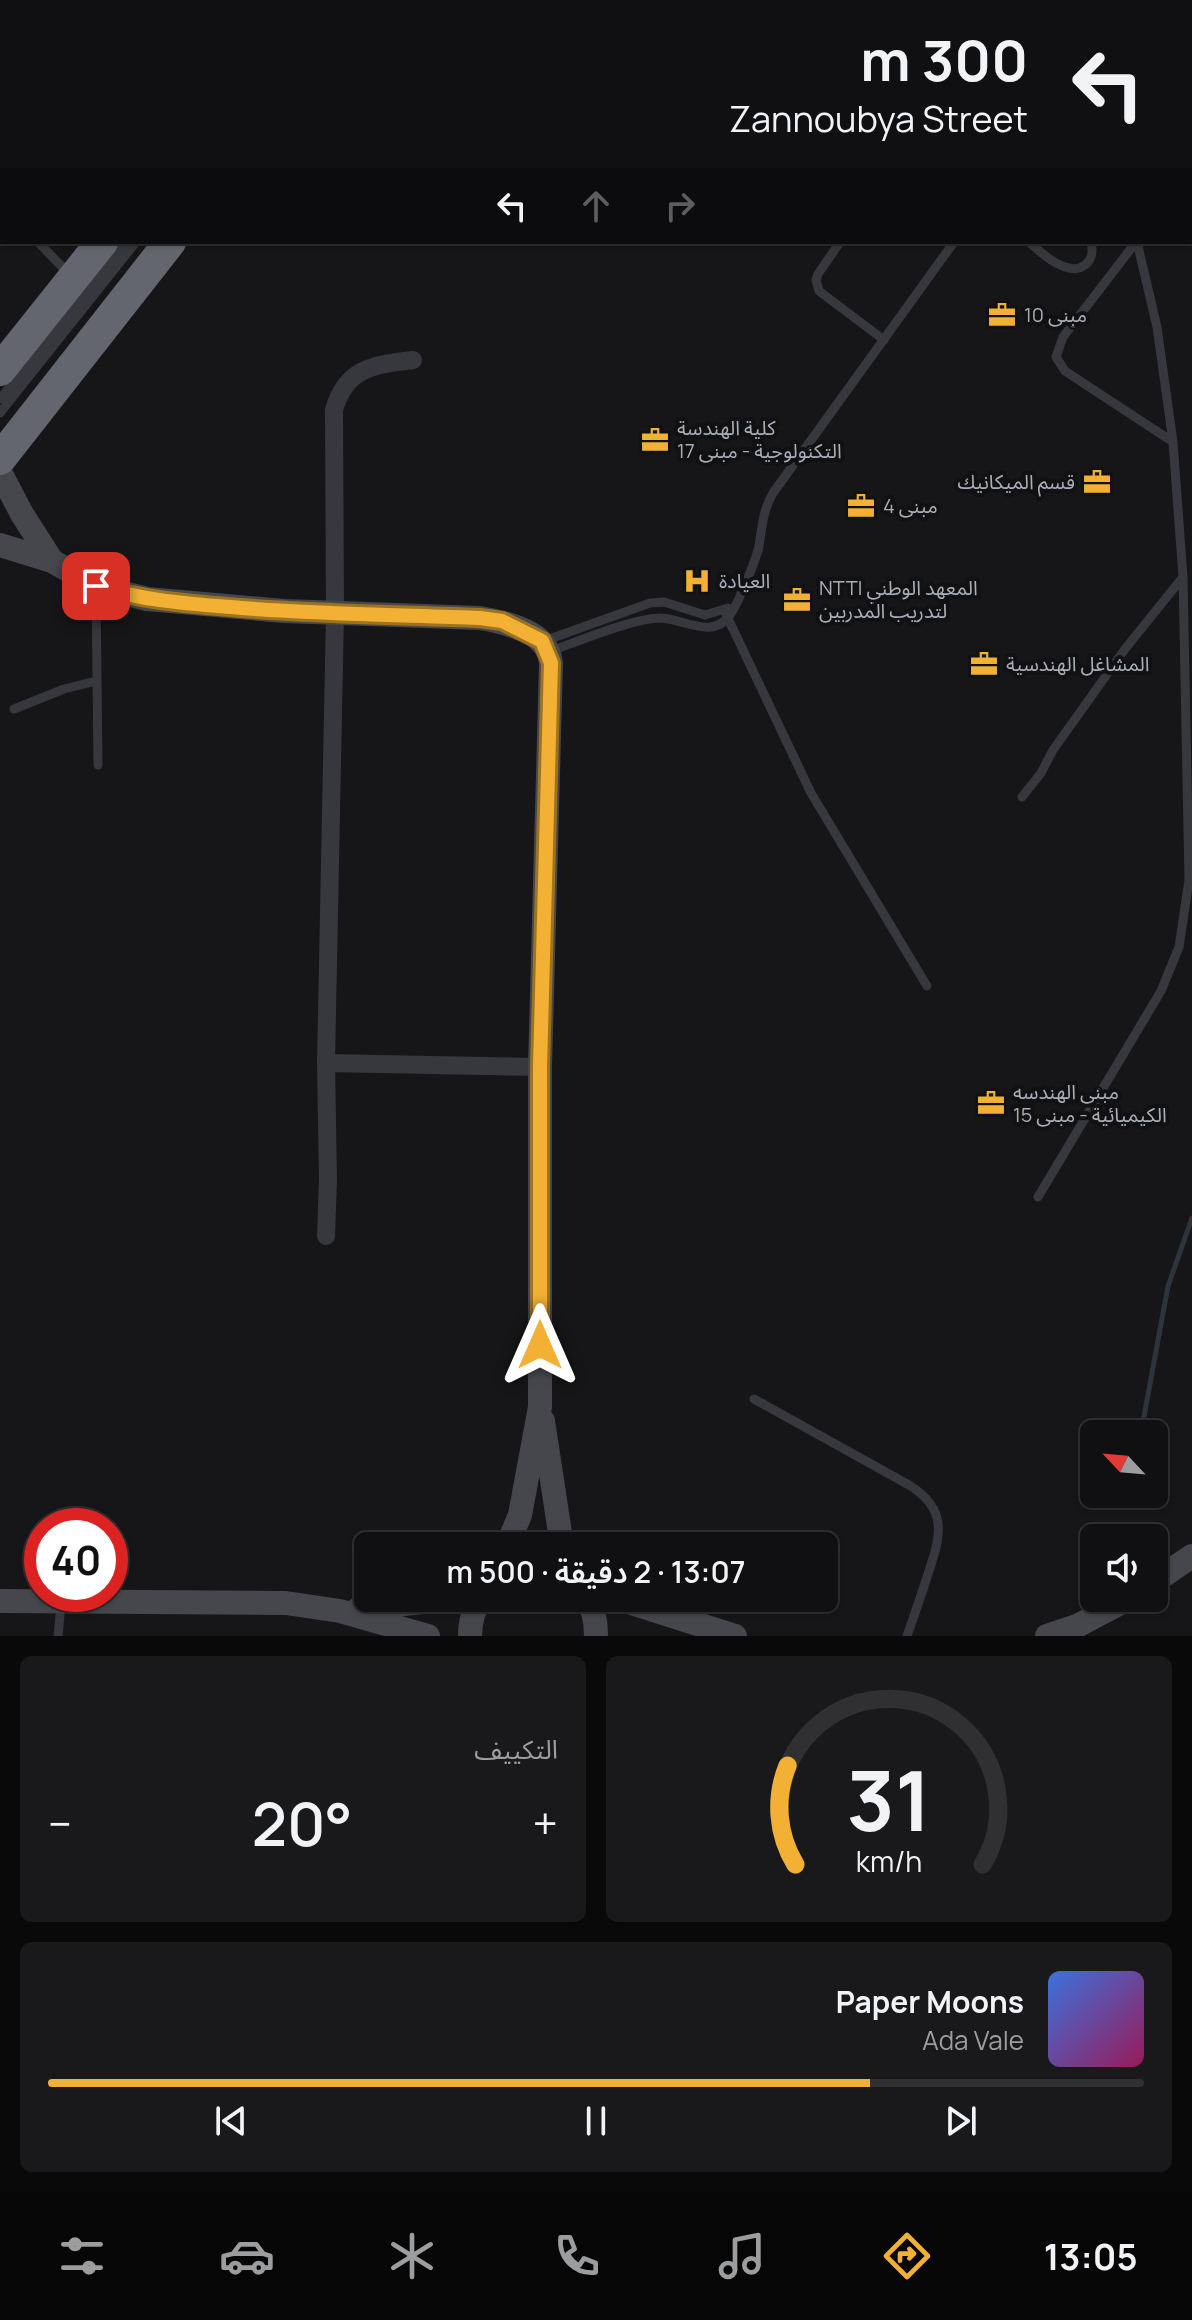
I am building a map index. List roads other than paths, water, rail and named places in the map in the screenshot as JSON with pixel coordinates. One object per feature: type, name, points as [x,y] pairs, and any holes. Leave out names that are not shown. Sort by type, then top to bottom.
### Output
[{"type":"highway","points":[[0,370],[100,244]]},
{"type":"highway","points":[[0,459],[168,244]]},
{"type":"street","points":[[326,1236],[326,1063],[335,613],[334,424],[338,398],[344,386],[364,370],[376,365],[413,360]]},
{"type":"street","points":[[0,472],[52,561]]},
{"type":"street","points":[[0,545],[52,561],[96,586],[147,599],[335,613],[480,618],[502,621],[545,647],[551,663],[540,1067],[540,1407],[520,1515],[513,1532]]},
{"type":"street","points":[[326,1063],[540,1067]]},
{"type":"street","points":[[540,1407],[560,1532]]},
{"type":"street","points":[[1168,1572],[1192,1556]]},
{"type":"street","points":[[128,1600],[286,1603],[340,1611],[423,1635],[430,1612]]},
{"type":"street","points":[[0,1601],[24,1601]]},
{"type":"street","points":[[340,1611],[354,1610]]},
{"type":"street","points":[[470,1636],[474,1612]]},
{"type":"street","points":[[592,1612],[596,1636]]},
{"type":"street","points":[[660,1612],[735,1636]]},
{"type":"street","points":[[1047,1636],[1077,1626],[1104,1612]]},
{"type":"lane","points":[[40,244],[73,278]]},
{"type":"lane","points":[[0,399],[123,244]]},
{"type":"lane","points":[[0,413],[134,244]]},
{"type":"lane","points":[[839,244],[818,274],[819,291],[884,340]]},
{"type":"lane","points":[[545,647],[659,618],[703,627],[716,625],[734,605],[758,549],[764,515],[773,493],[953,244]]},
{"type":"lane","points":[[1032,244],[1071,270],[1082,267],[1090,259],[1091,244]]},
{"type":"lane","points":[[1134,244],[1063,337],[1056,357],[1065,371],[1173,442]]},
{"type":"lane","points":[[1038,1197],[1161,991],[1179,947],[1189,880],[1183,577],[1173,442],[1157,327],[1136,244]]},
{"type":"lane","points":[[1022,797],[1125,649],[1183,577]]},
{"type":"lane","points":[[96,586],[98,765]]},
{"type":"lane","points":[[545,647],[627,611],[656,602],[705,615],[726,613]]},
{"type":"lane","points":[[656,602],[659,618]]},
{"type":"lane","points":[[627,611],[631,624]]},
{"type":"lane","points":[[726,613],[811,793],[927,986]]},
{"type":"lane","points":[[14,709],[64,689],[96,681]]},
{"type":"lane","points":[[754,1399],[909,1485],[930,1502],[940,1526],[939,1540],[907,1636]]},
{"type":"lane","points":[[58,1636],[60,1612]]},
{"type":"waterway","points":[[1143,1420],[1168,1286],[1192,1218]]},
{"type":"place","name":"مبنى 10","points":[[1002,315]]},
{"type":"place","name":"كلية الهندسة التكنولوجية - مبنى 17","points":[[655,440]]},
{"type":"place","name":"قسم الميكانيك","points":[[1097,482]]},
{"type":"place","name":"مبنى 4","points":[[861,506]]},
{"type":"place","name":"العيادة","points":[[697,581]]},
{"type":"place","name":"NTTI المعهد الوطني لتدريب المدربين","points":[[797,600]]},
{"type":"place","name":"المشاغل الهندسية","points":[[984,664]]},
{"type":"place","name":"مبنى الهندسه الكيميائية - مبنى 15","points":[[991,1103]]}]
